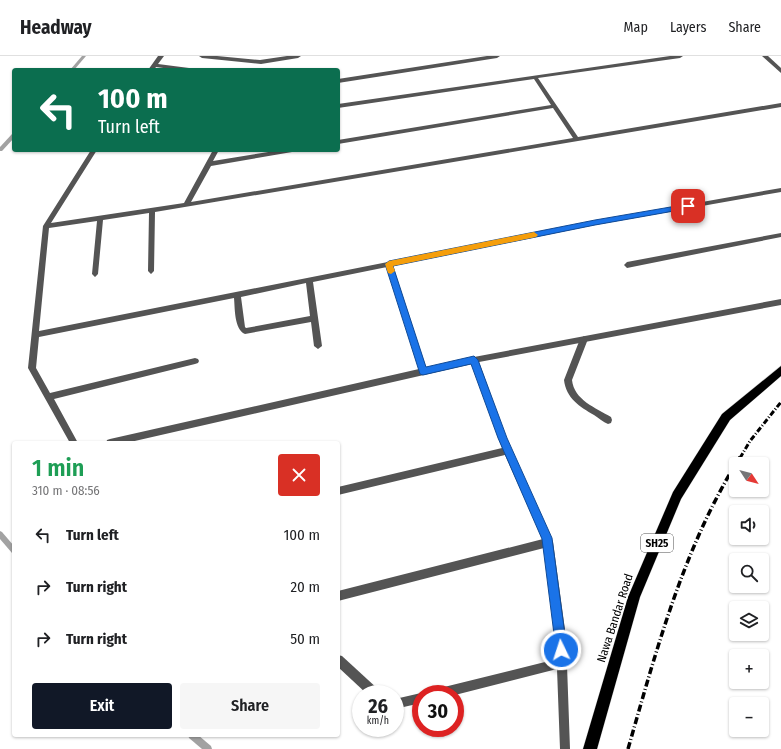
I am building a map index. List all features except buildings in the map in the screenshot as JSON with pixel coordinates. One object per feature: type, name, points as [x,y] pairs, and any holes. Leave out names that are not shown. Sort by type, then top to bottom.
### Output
[{"type":"main road","name":"Nawa Bandar Road","points":[[590,749],[634,597],[677,496],[726,417],[781,370]]},
{"type":"street","points":[[152,68],[161,56]]},
{"type":"street","points":[[202,56],[263,60],[298,56]]},
{"type":"street","points":[[340,81],[497,56]]},
{"type":"street","points":[[340,106],[680,56]]},
{"type":"street","points":[[765,56],[781,71]]},
{"type":"street","points":[[535,77],[578,140]]},
{"type":"street","points":[[46,226],[578,140],[781,105]]},
{"type":"street","points":[[340,142],[554,106]]},
{"type":"street","points":[[73,441],[32,368],[46,226],[93,152]]},
{"type":"street","points":[[186,204],[215,152]]},
{"type":"street","points":[[208,164],[280,152]]},
{"type":"street","points":[[35,335],[595,223],[781,190]]},
{"type":"street","points":[[151,271],[152,210]]},
{"type":"street","points":[[95,274],[100,218]]},
{"type":"street","points":[[627,265],[781,235]]},
{"type":"street","points":[[389,264],[423,371]]},
{"type":"street","points":[[309,280],[318,346]]},
{"type":"street","points":[[237,295],[242,328],[245,331],[315,318]]},
{"type":"street","points":[[119,441],[474,360],[781,302]]},
{"type":"street","points":[[584,339],[567,386],[574,396],[608,420]]},
{"type":"street","points":[[474,360],[508,450],[548,542],[561,637],[565,749]]},
{"type":"street","points":[[48,397],[195,361]]},
{"type":"street","points":[[340,491],[508,450]]},
{"type":"street","points":[[340,595],[548,542]]},
{"type":"street","points":[[340,662],[365,685]]},
{"type":"street","points":[[464,687],[562,663]]},
{"type":"waterway","points":[[74,68],[84,56]]},
{"type":"waterway","points":[[0,150],[12,137]]},
{"type":"waterway","points":[[0,534],[12,549]]},
{"type":"waterway","points":[[194,737],[208,749]]},
{"type":"railway","points":[[741,457],[750,441],[781,402]]},
{"type":"railway","points":[[628,749],[661,636],[674,598],[703,526],[729,476]]},
{"type":"slow traffic","points":[[391,271],[389,264],[534,235]]},
{"type":"route","points":[[561,650],[561,637],[547,538],[502,438],[474,360],[423,371],[389,264],[688,206]]}]
